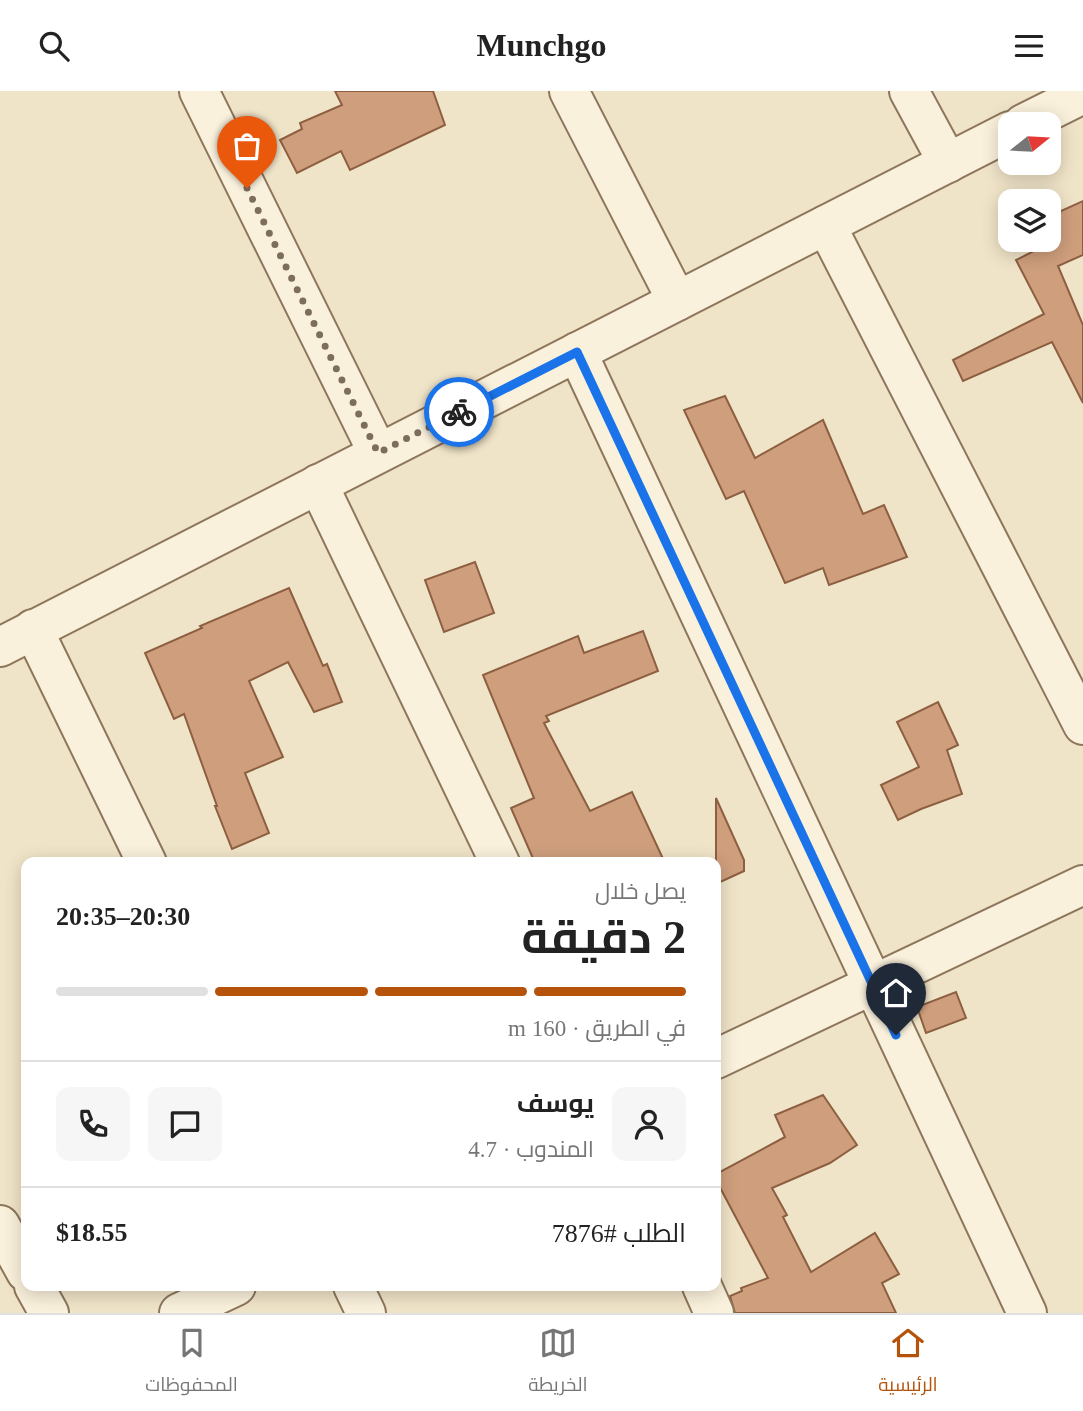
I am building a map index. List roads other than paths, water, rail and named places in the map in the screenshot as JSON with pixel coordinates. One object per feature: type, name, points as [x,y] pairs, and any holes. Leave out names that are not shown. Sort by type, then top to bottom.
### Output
[{"type":"street","points":[[199,91],[378,453]]},
{"type":"street","points":[[569,91],[677,301]]},
{"type":"street","points":[[909,91],[948,163]]},
{"type":"street","points":[[1047,112],[1083,94]]},
{"type":"street","points":[[0,647],[998,137]]},
{"type":"street","points":[[826,225],[1083,725]]},
{"type":"street","points":[[577,352],[1027,1313]]},
{"type":"street","points":[[318,484],[497,857]]},
{"type":"street","points":[[33,629],[144,857]]},
{"type":"street","points":[[721,1057],[1083,885]]},
{"type":"street","points":[[0,1225],[21,1263]]},
{"type":"street","points":[[37,1291],[49,1313]]},
{"type":"street","points":[[179,1313],[225,1291]]},
{"type":"street","points":[[355,1291],[366,1313]]},
{"type":"street","points":[[704,1291],[715,1313]]}]
